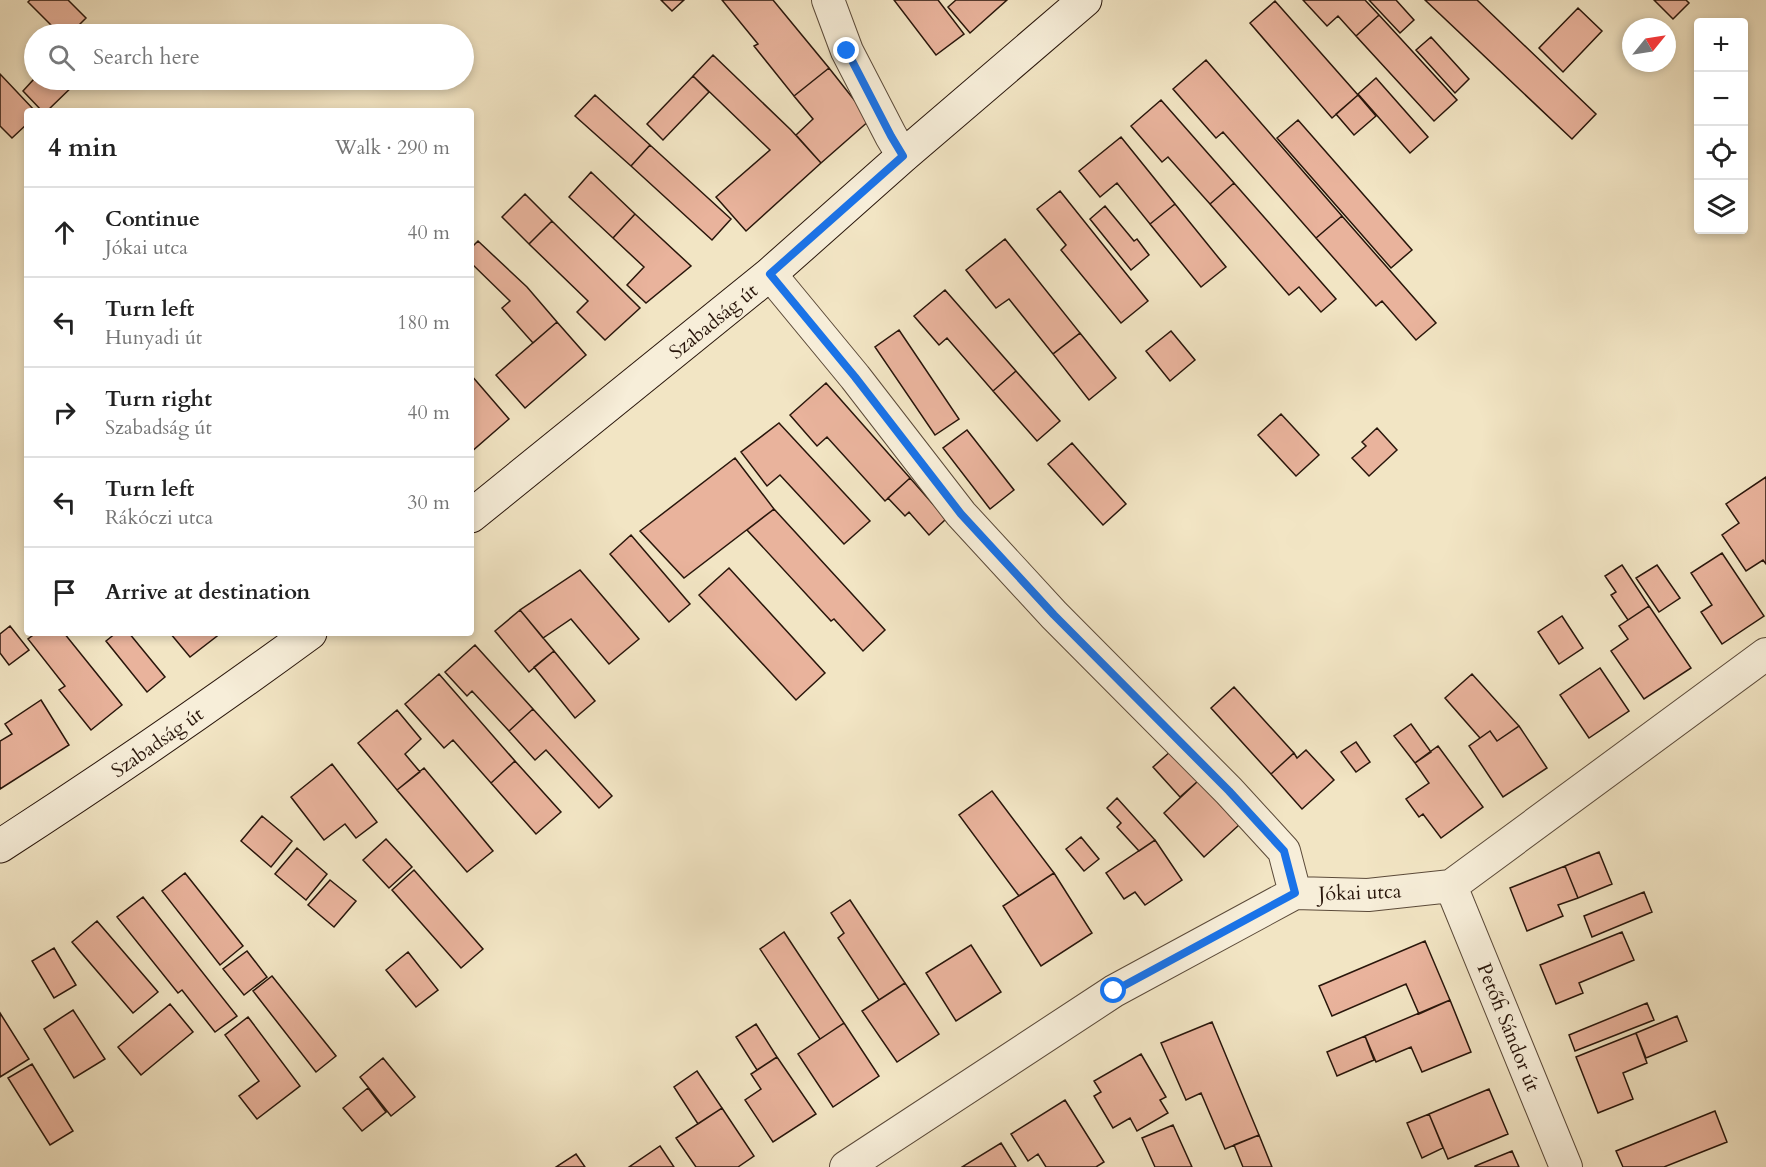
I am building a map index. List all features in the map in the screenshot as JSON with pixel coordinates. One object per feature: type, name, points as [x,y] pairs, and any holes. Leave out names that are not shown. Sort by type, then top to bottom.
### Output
[{"type":"street","points":[[828,0],[847,51],[903,156]]},
{"type":"street","name":"Szabadság út","points":[[474,514],[770,274],[1085,0]]},
{"type":"street","points":[[770,274],[855,377],[961,514],[1054,615],[1229,791],[1284,851],[1295,893]]},
{"type":"street","name":"Szabadság út","points":[[0,846],[87,789],[306,636]]},
{"type":"street","points":[[1451,886],[1766,654]]},
{"type":"street","name":"Jókai utca","points":[[846,1167],[1114,991],[1295,893],[1368,895],[1451,886]]},
{"type":"street","name":"Petőfi Sándor út","points":[[1451,886],[1566,1167]]},
{"type":"building","points":[[30,0],[68,0],[86,18],[80,24],[50,24],[28,2]]},
{"type":"building","points":[[661,0],[684,0],[672,11]]},
{"type":"building","points":[[722,0],[773,0],[829,68],[794,96],[754,46],[758,44]]},
{"type":"building","points":[[894,0],[938,0],[964,34],[936,55]]},
{"type":"building","points":[[956,0],[1007,0],[970,33],[948,7]]},
{"type":"building","points":[[1303,0],[1365,0],[1379,15],[1356,36],[1338,16],[1327,26]]},
{"type":"building","points":[[1369,0],[1396,0],[1414,20],[1400,33]]},
{"type":"building","points":[[1425,0],[1477,0],[1596,114],[1572,139]]},
{"type":"building","points":[[1654,0],[1686,0],[1689,3],[1672,18]]},
{"type":"building","points":[[1275,1],[1358,95],[1332,118],[1250,23]]},
{"type":"building","points":[[1578,8],[1602,31],[1563,72],[1539,48]]},
{"type":"building","points":[[1379,15],[1457,100],[1434,121],[1356,36]]},
{"type":"building","points":[[1431,37],[1469,79],[1455,93],[1416,50]]},
{"type":"building","points":[[713,55],[791,130],[821,163],[746,231],[716,197],[770,150],[693,76]]},
{"type":"building","points":[[1206,60],[1342,216],[1316,238],[1223,132],[1216,138],[1173,89]]},
{"type":"building","points":[[829,68],[870,120],[821,163],[796,135],[813,119],[794,96]]},
{"type":"building","points":[[0,74],[32,108],[24,108],[24,127],[12,138],[0,126]]},
{"type":"building","points":[[693,76],[709,92],[663,140],[647,124]]},
{"type":"building","points":[[1376,78],[1428,137],[1410,153],[1358,94]]},
{"type":"building","points":[[69,90],[50,108],[39,108],[23,91]]},
{"type":"building","points":[[595,95],[650,145],[631,166],[575,116]]},
{"type":"building","points":[[1358,95],[1376,116],[1354,135],[1336,114]]},
{"type":"building","points":[[1161,100],[1234,183],[1210,204],[1168,157],[1162,162],[1131,126]]},
{"type":"building","points":[[1298,120],[1412,250],[1391,268],[1277,138]]},
{"type":"building","points":[[1121,137],[1175,204],[1150,224],[1117,183],[1100,197],[1079,171]]},
{"type":"building","points":[[650,145],[731,219],[712,240],[631,166]]},
{"type":"building","points":[[591,172],[635,214],[613,238],[569,197]]},
{"type":"building","points":[[1234,183],[1336,299],[1321,312],[1299,287],[1289,295],[1210,204]]},
{"type":"building","points":[[1060,191],[1148,301],[1121,323],[1061,250],[1066,245],[1037,209]]},
{"type":"building","points":[[525,194],[552,221],[529,244],[502,217]]},
{"type":"building","points":[[1175,204],[1226,267],[1201,287],[1150,224]]},
{"type":"building","points":[[1105,206],[1134,241],[1137,239],[1149,255],[1131,270],[1090,219]]},
{"type":"building","points":[[635,214],[691,266],[646,303],[627,285],[644,267],[613,238]]},
{"type":"building","points":[[1342,216],[1436,323],[1416,340],[1382,301],[1376,306],[1316,238]]},
{"type":"building","points":[[552,221],[640,308],[605,340],[577,312],[588,301],[529,244]]},
{"type":"building","points":[[1005,239],[1080,333],[1053,354],[1009,299],[996,308],[966,270]]},
{"type":"building","points":[[478,241],[527,287],[557,322],[533,343],[502,308],[510,301],[474,266],[474,245]]},
{"type":"building","points":[[945,290],[1016,371],[993,391],[947,338],[939,345],[914,316]]},
{"type":"building","points":[[557,322],[586,355],[525,408],[496,375]]},
{"type":"building","points":[[899,330],[959,419],[935,435],[875,347]]},
{"type":"building","points":[[1171,331],[1195,360],[1170,381],[1146,351]]},
{"type":"building","points":[[1080,333],[1116,378],[1089,400],[1053,354]]},
{"type":"building","points":[[1016,371],[1060,421],[1037,441],[993,391]]},
{"type":"building","points":[[474,378],[509,419],[474,449]]},
{"type":"building","points":[[826,383],[910,478],[885,501],[827,437],[817,446],[790,415]]},
{"type":"building","points":[[1281,414],[1319,455],[1296,476],[1258,435]]},
{"type":"building","points":[[779,423],[870,521],[844,544],[780,475],[767,486],[741,452]]},
{"type":"building","points":[[1377,428],[1397,450],[1369,476],[1352,458],[1366,446],[1362,442]]},
{"type":"building","points":[[967,430],[1014,490],[990,509],[943,448]]},
{"type":"building","points":[[1072,443],[1126,504],[1103,525],[1048,464]]},
{"type":"building","points":[[735,458],[774,509],[684,578],[640,531]]},
{"type":"building","points":[[1766,477],[1766,564],[1763,560],[1746,571],[1722,535],[1739,523],[1726,504]]},
{"type":"building","points":[[910,478],[946,519],[929,535],[909,512],[905,516],[888,498]]},
{"type":"building","points":[[774,509],[885,630],[863,651],[834,619],[831,621],[747,530]]},
{"type":"building","points":[[631,535],[690,604],[669,622],[610,554]]},
{"type":"building","points":[[1722,553],[1764,616],[1722,644],[1701,612],[1712,605],[1691,573]]},
{"type":"building","points":[[1622,565],[1649,606],[1628,620],[1611,595],[1616,592],[1605,576]]},
{"type":"building","points":[[1657,565],[1680,598],[1659,612],[1636,578]]},
{"type":"building","points":[[729,568],[825,673],[796,700],[699,595]]},
{"type":"building","points":[[580,570],[639,639],[609,664],[571,619],[543,638],[520,610]]},
{"type":"building","points":[[1649,606],[1691,668],[1644,699],[1611,651],[1628,639],[1619,626]]},
{"type":"building","points":[[520,610],[554,651],[529,672],[495,631]]},
{"type":"building","points":[[1562,616],[1583,648],[1559,664],[1538,632]]},
{"type":"building","points":[[10,626],[29,650],[9,665],[0,653],[0,634]]},
{"type":"building","points":[[32,636],[66,636],[122,705],[91,730],[59,690],[65,686],[28,639]]},
{"type":"building","points":[[112,636],[131,636],[165,677],[147,692],[106,641]]},
{"type":"building","points":[[172,636],[217,636],[190,657]]},
{"type":"building","points":[[475,645],[533,709],[509,731],[472,691],[467,696],[445,672]]},
{"type":"building","points":[[554,651],[595,701],[575,718],[534,667]]},
{"type":"building","points":[[1600,668],[1629,711],[1589,738],[1560,695]]},
{"type":"building","points":[[439,674],[515,761],[491,783],[453,740],[444,748],[405,704]]},
{"type":"building","points":[[1472,674],[1519,726],[1497,741],[1490,731],[1480,738],[1445,698]]},
{"type":"building","points":[[1234,687],[1294,753],[1271,774],[1211,708]]},
{"type":"building","points":[[41,700],[69,745],[0,789],[0,741],[12,734],[5,724]]},
{"type":"building","points":[[533,709],[612,796],[599,808],[546,750],[535,760],[509,731]]},
{"type":"building","points":[[397,710],[421,739],[405,754],[420,772],[397,790],[358,743]]},
{"type":"building","points":[[1411,724],[1431,752],[1415,763],[1394,736]]},
{"type":"building","points":[[1519,726],[1547,768],[1503,797],[1469,746],[1490,731],[1497,741]]},
{"type":"building","points":[[1356,742],[1370,762],[1356,772],[1341,752]]},
{"type":"building","points":[[1438,746],[1483,807],[1441,838],[1423,814],[1419,817],[1406,799],[1429,783],[1415,763]]},
{"type":"building","points":[[1306,750],[1334,780],[1302,809],[1271,774],[1294,753],[1297,758]]},
{"type":"building","points":[[1171,751],[1198,781],[1180,797],[1153,767]]},
{"type":"building","points":[[515,761],[561,812],[536,834],[491,783]]},
{"type":"building","points":[[332,764],[377,822],[356,838],[345,824],[324,840],[291,797]]},
{"type":"building","points":[[424,768],[493,851],[467,872],[397,790]]},
{"type":"building","points":[[1198,781],[1239,825],[1204,857],[1164,813]]},
{"type":"building","points":[[992,791],[1054,873],[1019,896],[959,815]]},
{"type":"building","points":[[1117,798],[1155,840],[1139,851],[1117,827],[1121,823],[1107,808]]},
{"type":"building","points":[[262,816],[292,841],[271,867],[241,841]]},
{"type":"building","points":[[1081,837],[1099,859],[1084,871],[1066,849]]},
{"type":"building","points":[[386,839],[412,867],[389,888],[363,860]]},
{"type":"building","points":[[1155,840],[1182,880],[1145,905],[1135,892],[1124,899],[1106,873]]},
{"type":"building","points":[[297,848],[327,874],[306,900],[275,874]]},
{"type":"building","points":[[1599,852],[1612,884],[1578,898],[1565,866]]},
{"type":"building","points":[[1565,866],[1578,898],[1558,905],[1563,916],[1527,931],[1510,888]]},
{"type":"building","points":[[414,870],[483,949],[461,968],[392,890]]},
{"type":"building","points":[[185,873],[243,946],[220,965],[162,891]]},
{"type":"building","points":[[1054,873],[1092,933],[1041,966],[1003,906]]},
{"type":"building","points":[[330,880],[356,901],[334,927],[308,905]]},
{"type":"building","points":[[1644,892],[1652,912],[1592,937],[1584,916]]},
{"type":"building","points":[[143,897],[237,1016],[215,1032],[182,990],[178,993],[117,917]]},
{"type":"building","points":[[850,900],[905,983],[879,1000],[838,938],[844,933],[831,913]]},
{"type":"building","points":[[97,921],[158,992],[133,1013],[72,942]]},
{"type":"building","points":[[784,932],[844,1023],[820,1039],[760,949]]},
{"type":"building","points":[[1622,932],[1634,960],[1579,983],[1583,993],[1556,1004],[1540,965]]},
{"type":"building","points":[[1425,941],[1450,1000],[1419,1014],[1406,984],[1332,1016],[1319,986]]},
{"type":"building","points":[[971,945],[1001,992],[956,1021],[926,973]]},
{"type":"building","points":[[54,948],[76,985],[54,998],[32,961]]},
{"type":"building","points":[[247,951],[267,977],[244,995],[223,969]]},
{"type":"building","points":[[408,952],[438,990],[416,1007],[386,970]]},
{"type":"building","points":[[272,976],[336,1056],[316,1072],[253,991]]},
{"type":"building","points":[[905,983],[939,1034],[897,1062],[862,1011]]},
{"type":"building","points":[[1450,1000],[1471,1052],[1422,1072],[1411,1047],[1376,1062],[1365,1036]]},
{"type":"building","points":[[1647,1003],[1654,1020],[1575,1051],[1569,1035]]},
{"type":"building","points":[[170,1004],[193,1032],[141,1075],[118,1047]]},
{"type":"building","points":[[73,1010],[105,1059],[74,1078],[44,1029]]},
{"type":"building","points":[[0,1013],[29,1059],[0,1077]]},
{"type":"building","points":[[1677,1016],[1687,1041],[1646,1058],[1636,1033]]},
{"type":"building","points":[[248,1017],[300,1086],[257,1119],[239,1096],[259,1081],[225,1035]]},
{"type":"building","points":[[1212,1022],[1259,1135],[1225,1149],[1201,1093],[1186,1100],[1161,1043]]},
{"type":"building","points":[[844,1023],[879,1076],[833,1107],[798,1054]]},
{"type":"building","points":[[756,1024],[777,1057],[757,1070],[736,1037]]},
{"type":"building","points":[[1636,1033],[1647,1063],[1623,1073],[1633,1099],[1598,1113],[1576,1057]]},
{"type":"building","points":[[1365,1036],[1374,1060],[1337,1076],[1327,1052]]},
{"type":"building","points":[[1141,1054],[1166,1097],[1160,1100],[1168,1113],[1137,1131],[1130,1118],[1113,1128],[1094,1096],[1101,1092],[1094,1081]]},
{"type":"building","points":[[777,1057],[816,1114],[773,1142],[745,1100],[761,1089],[751,1074]]},
{"type":"building","points":[[383,1058],[415,1097],[391,1116],[360,1077]]},
{"type":"building","points":[[32,1064],[73,1131],[50,1145],[8,1078]]},
{"type":"building","points":[[697,1071],[722,1108],[698,1124],[674,1087]]},
{"type":"building","points":[[368,1088],[386,1112],[362,1131],[343,1108]]},
{"type":"building","points":[[1489,1089],[1508,1134],[1448,1159],[1429,1114]]},
{"type":"building","points":[[1065,1100],[1104,1162],[1096,1167],[1046,1167],[1038,1154],[1028,1161],[1011,1134]]},
{"type":"building","points":[[722,1108],[754,1156],[738,1167],[696,1167],[676,1138]]},
{"type":"building","points":[[1715,1111],[1727,1142],[1664,1167],[1623,1167],[1616,1151]]},
{"type":"building","points":[[1429,1114],[1443,1148],[1422,1158],[1407,1123]]},
{"type":"building","points":[[1173,1125],[1192,1167],[1155,1167],[1142,1138]]},
{"type":"building","points":[[1259,1135],[1272,1167],[1243,1167],[1234,1145]]},
{"type":"building","points":[[1001,1143],[1016,1167],[962,1167]]},
{"type":"building","points":[[660,1146],[674,1167],[629,1167]]},
{"type":"building","points":[[1512,1151],[1519,1167],[1475,1167],[1475,1166]]},
{"type":"building","points":[[576,1154],[585,1167],[556,1167]]},
{"type":"route","points":[[847,51],[903,156],[770,274],[855,377],[961,514],[1054,615],[1229,791],[1284,851],[1295,893],[1114,991]]}]
